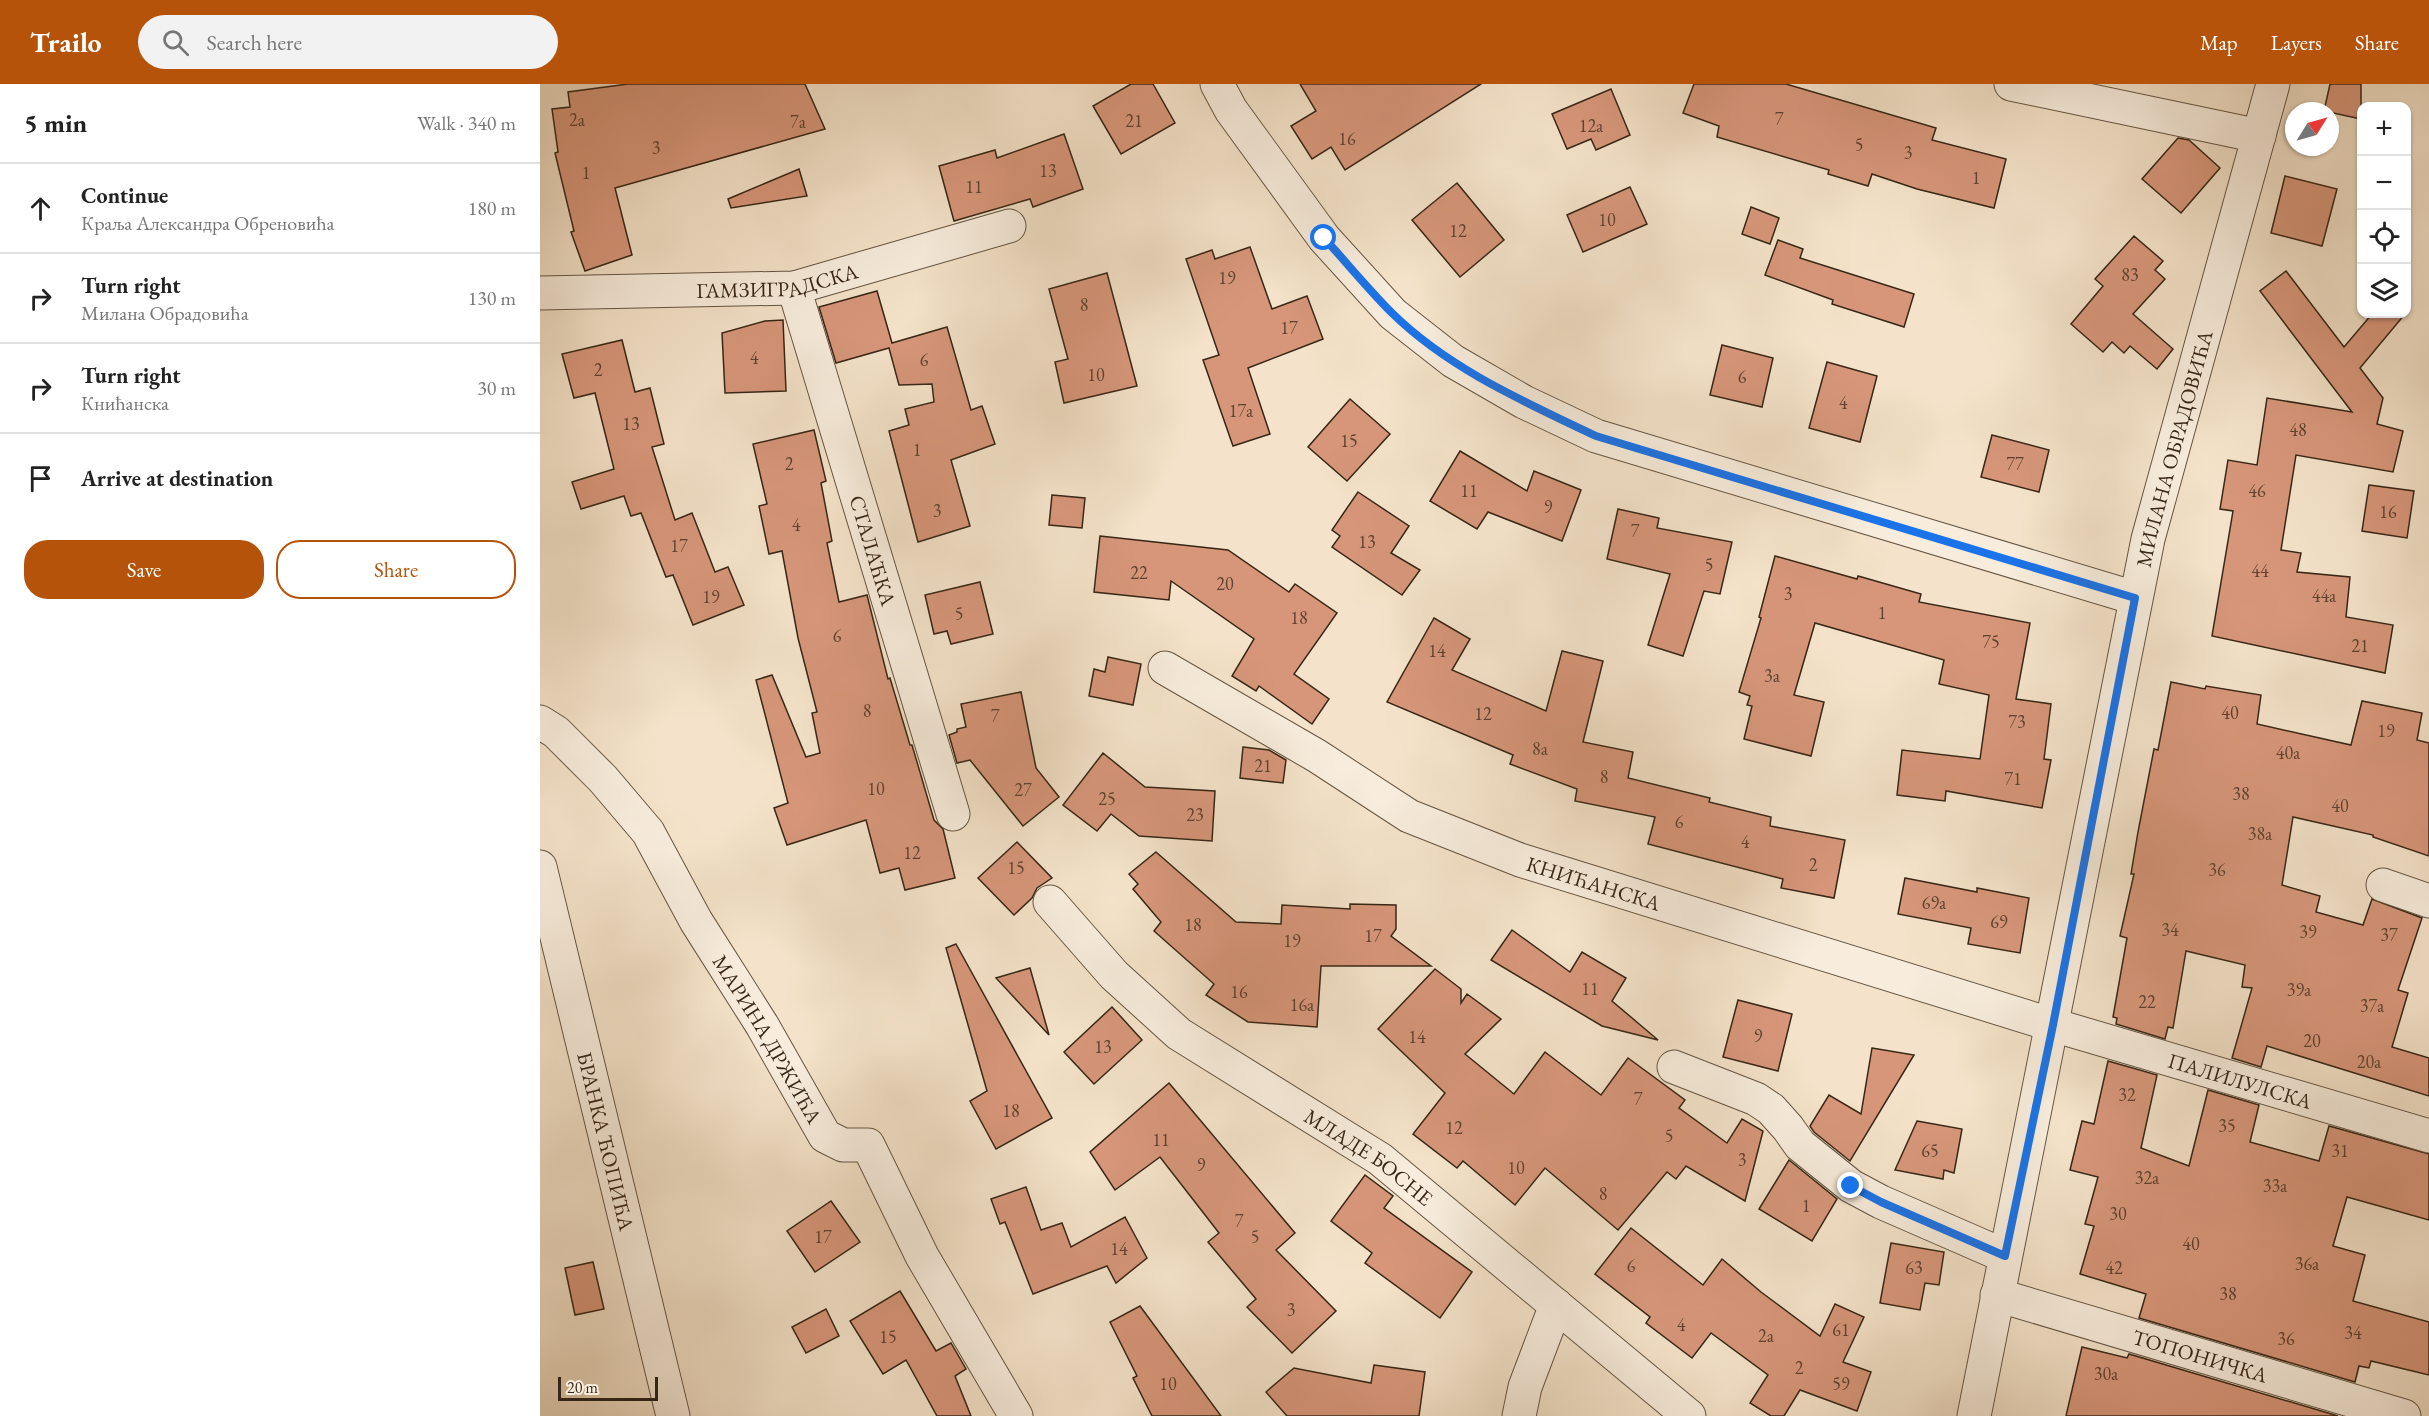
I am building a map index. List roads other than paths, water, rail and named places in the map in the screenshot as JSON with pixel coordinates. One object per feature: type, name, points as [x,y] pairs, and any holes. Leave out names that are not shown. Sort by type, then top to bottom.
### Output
[{"type":"street","points":[[1217,84],[1232,110],[1324,238],[1393,314],[1453,362],[1514,396],[1596,436],[2135,598]]},
{"type":"street","points":[[2011,84],[2259,136]]},
{"type":"street","name":"МИЛАНА ОБРАДОВИЋА","points":[[1974,1416],[2148,539],[2273,84]]},
{"type":"street","name":"ГАМЗИГРАДСКА","points":[[540,293],[794,288],[1009,226]]},
{"type":"street","name":"СТАЛАЋКА","points":[[794,288],[953,814]]},
{"type":"street","name":"КНИЋАНСКА","points":[[1165,668],[1317,756],[1409,816],[1520,860],[2053,1025]]},
{"type":"street","name":"МАРИНА ДРЖИЋА","points":[[540,722],[556,732],[603,779],[648,832],[696,921],[762,1025],[825,1136],[843,1145],[868,1146],[922,1256],[1016,1416]]},
{"type":"street","name":"БРАНКА ЋОПИЋА","points":[[540,867],[674,1416]]},
{"type":"street","points":[[2384,885],[2429,901]]},
{"type":"street","name":"МЛАДЕ БОСНЕ","points":[[1050,902],[1114,975],[1179,1034],[1380,1159],[1689,1416]]},
{"type":"street","name":"ПАЛИЛУЛСКА","points":[[2053,1025],[2429,1136]]},
{"type":"street","points":[[1674,1067],[1756,1099],[1771,1109],[1800,1145],[1851,1186],[1881,1202],[2005,1256]]},
{"type":"street","name":"ТОПОНИЧКА","points":[[1997,1295],[2404,1416]]},
{"type":"street","points":[[1519,1416],[1526,1387],[1556,1305]]}]
